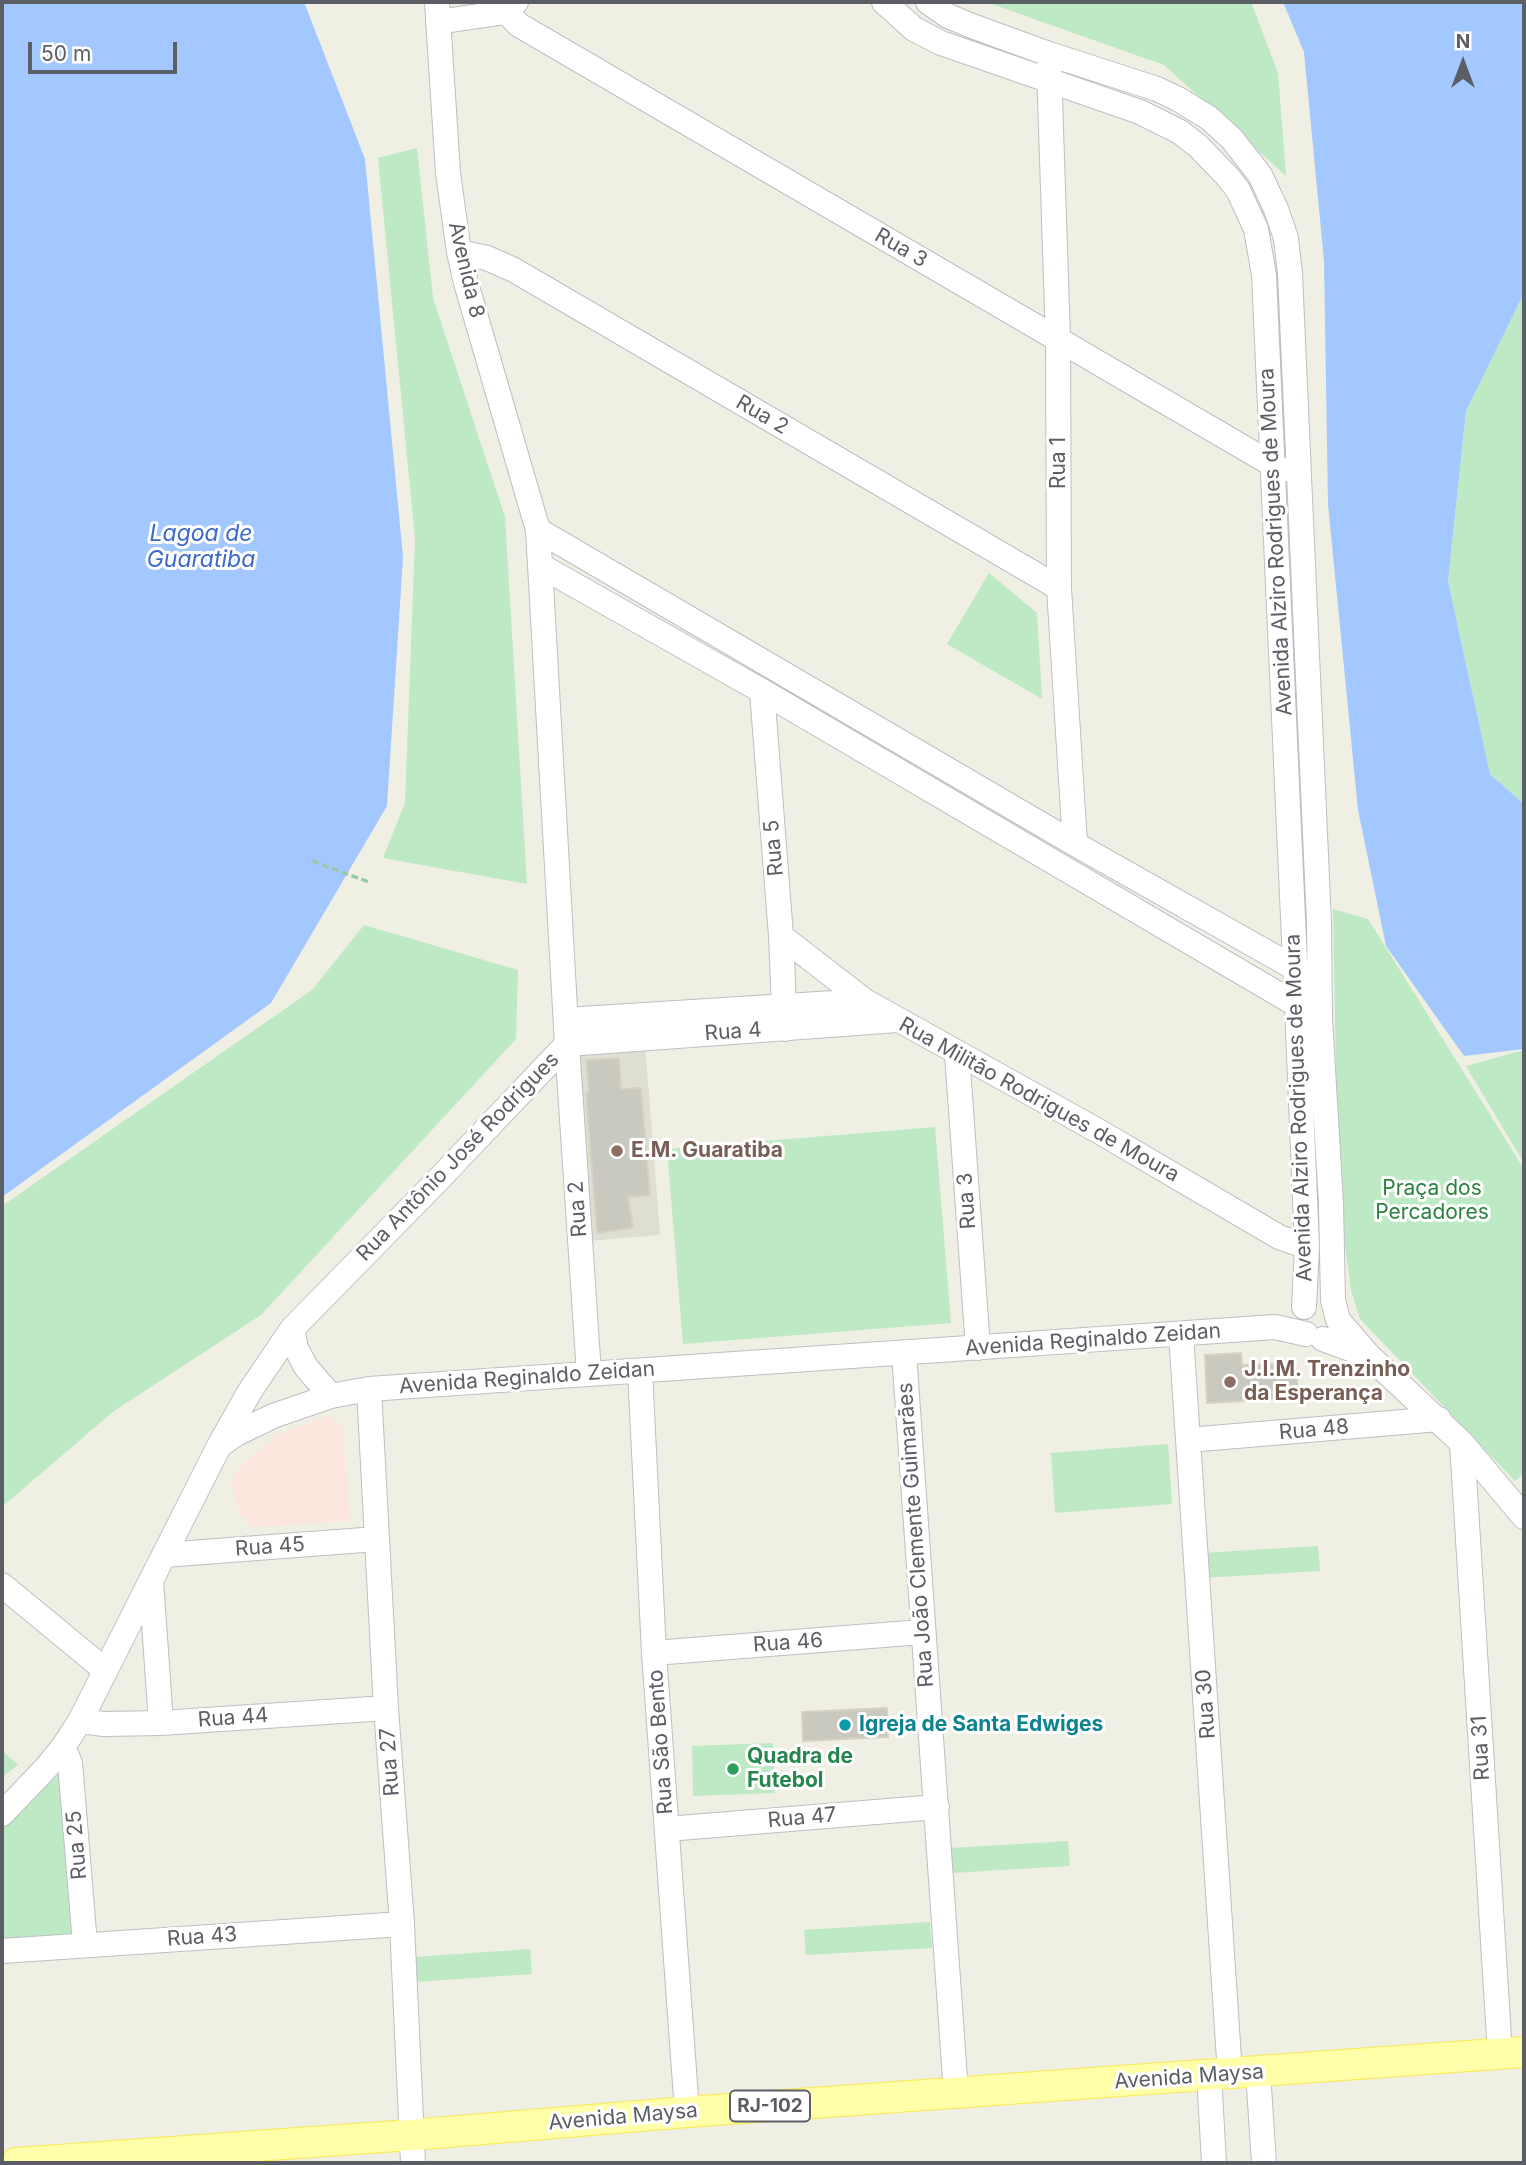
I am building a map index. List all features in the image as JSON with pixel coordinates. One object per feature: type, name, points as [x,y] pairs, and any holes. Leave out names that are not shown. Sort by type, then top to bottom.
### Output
[{"type":"main road","name":"Avenida Maysa","points":[[16,2163],[412,2149],[687,2112],[1512,2053]]},
{"type":"street","name":"Avenida Alziro Rodrigues de Moura","points":[[884,2],[914,29],[941,43],[1163,122],[1198,146],[1238,190],[1256,229],[1264,275],[1306,1237],[1318,1320]]},
{"type":"street","name":"Avenida Alziro Rodrigues de Moura","points":[[928,2],[948,16],[1049,54],[1147,85],[1178,99],[1209,118],[1232,139],[1260,174],[1286,239],[1290,274],[1331,1226],[1318,1320]]},
{"type":"street","points":[[437,12],[511,7]]},
{"type":"street","name":"Rua 3","points":[[511,7],[519,26],[1299,479]]},
{"type":"street","name":"Avenida 8","points":[[437,12],[448,173],[459,251],[538,530]]},
{"type":"street","name":"Rua 1","points":[[1049,54],[1058,339],[1059,588],[1075,844]]},
{"type":"street","name":"Rua 2","points":[[459,251],[487,258],[514,270],[1059,588]]},
{"type":"street","points":[[538,530],[567,1032]]},
{"type":"street","points":[[538,530],[1075,844],[1320,981]]},
{"type":"street","points":[[541,566],[762,691],[1321,1019]]},
{"type":"street","name":"Rua 5","points":[[762,691],[785,1017]]},
{"type":"street","points":[[1293,917],[1319,923]]},
{"type":"street","name":"Rua Militão Rodrigues de Moura","points":[[781,936],[865,1001],[957,1054],[1100,1132],[1279,1237],[1306,1237]]},
{"type":"street","name":"Rua 4","points":[[785,1017],[865,1001]]},
{"type":"street","name":"Rua 4","points":[[567,1032],[785,1017],[898,1020]]},
{"type":"street","name":"Rua 2","points":[[567,1032],[589,1374]]},
{"type":"street","name":"Rua Antônio José Rodrigues","points":[[219,1446],[250,1391],[292,1329],[439,1180],[567,1032]]},
{"type":"street","name":"Rua 3","points":[[957,1054],[978,1348]]},
{"type":"street","points":[[1306,1237],[1331,1226]]},
{"type":"street","points":[[1318,1320],[1368,1355],[1439,1419],[1524,1517]]},
{"type":"street","name":"Avenida Reginaldo Zeidan","points":[[219,1446],[263,1420],[331,1396],[369,1389],[1181,1334],[1275,1327],[1318,1320]]},
{"type":"street","points":[[292,1329],[296,1348],[306,1367],[331,1396]]},
{"type":"street","name":"Rua 30","points":[[1181,1334],[1233,2074]]},
{"type":"street","name":"Rua João Clemente Guimarães","points":[[904,1353],[956,2094]]},
{"type":"street","name":"Rua São Bento","points":[[640,1371],[654,1653],[687,2112]]},
{"type":"street","points":[[1391,1375],[1396,1423]]},
{"type":"street","name":"Rua 27","points":[[369,1389],[386,1708],[402,1924],[412,2149]]},
{"type":"street","name":"Rua 48","points":[[1188,1440],[1439,1419]]},
{"type":"street","name":"Rua 31","points":[[1462,1443],[1512,2053]]},
{"type":"street","points":[[2,1814],[63,1748],[80,1721],[219,1446]]},
{"type":"street","name":"Rua 45","points":[[164,1555],[377,1539]]},
{"type":"street","points":[[151,1580],[161,1723]]},
{"type":"street","points":[[2,1585],[105,1670]]},
{"type":"street","name":"Rua 46","points":[[654,1653],[922,1633]]},
{"type":"street","name":"Rua 44","points":[[80,1721],[104,1724],[161,1723],[386,1708]]},
{"type":"street","name":"Rua 25","points":[[63,1748],[70,1763],[85,1944]]},
{"type":"street","name":"Rua 47","points":[[667,1829],[937,1807]]},
{"type":"street","name":"Rua 43","points":[[2,1951],[402,1924]]},
{"type":"street","points":[[1214,2163],[1233,2074]]},
{"type":"street","points":[[1233,2074],[1264,2163]]},
{"type":"path","points":[[312,861],[369,882]]},
{"type":"shaded area","points":[[645,1044],[660,1235],[588,1241],[574,1050]]},
{"type":"shaded area","points":[[329,1416],[343,1428],[350,1521],[251,1527],[239,1512],[231,1482],[243,1464],[280,1433]]},
{"type":"green space","points":[[986,2],[1251,2],[1278,73],[1286,176],[1164,65]]},
{"type":"green space","points":[[417,148],[433,298],[505,517],[527,884],[383,858],[405,803],[415,539],[378,158]]},
{"type":"green space","points":[[1524,293],[1524,804],[1490,774],[1448,581],[1466,411]]},
{"type":"green space","points":[[989,573],[1037,613],[1042,699],[947,644]]},
{"type":"green space","name":"Praça dos Percadores","points":[[1333,909],[1368,919],[1524,1169],[1524,1473],[1515,1481],[1360,1319],[1351,1290],[1338,1195]]},
{"type":"green space","points":[[364,925],[518,970],[516,1039],[261,1315],[114,1411],[2,1507],[2,1206],[312,990]]},
{"type":"green space","points":[[1524,1050],[1524,1163],[1466,1066]]},
{"type":"green space","points":[[935,1127],[951,1323],[683,1344],[667,1149]]},
{"type":"green space","points":[[1168,1444],[1172,1504],[1055,1513],[1051,1453]]},
{"type":"green space","points":[[1318,1546],[1320,1571],[1203,1578],[1201,1553]]},
{"type":"green space","name":"Quadra de Futebol","points":[[773,1743],[775,1793],[693,1796],[692,1746]]},
{"type":"green space","points":[[2,1750],[18,1765],[2,1777]]},
{"type":"green space","points":[[61,1772],[75,1934],[2,1939],[2,1828]]},
{"type":"green space","points":[[1068,1841],[1070,1866],[952,1873],[951,1848]]},
{"type":"green space","points":[[930,1922],[932,1948],[806,1955],[804,1930]]},
{"type":"green space","points":[[530,1949],[532,1974],[415,1982],[413,1957]]},
{"type":"water","name":"Lagoa de Guaratiba","points":[[2,2],[304,2],[365,159],[403,557],[387,806],[271,1003],[2,1197]]},
{"type":"water","points":[[1283,2],[1524,2],[1524,293],[1466,411],[1448,581],[1490,774],[1524,804],[1524,1049],[1464,1056],[1386,946],[1358,810],[1328,504],[1324,261],[1304,52]]},
{"type":"building","points":[[619,1058],[621,1089],[641,1088],[650,1195],[628,1197],[633,1228],[597,1233],[586,1060]]},
{"type":"building","points":[[1241,1353],[1242,1365],[1296,1363],[1298,1398],[1207,1403],[1205,1355]]},
{"type":"building","name":"Igreja de Santa Edwiges","points":[[887,1708],[888,1737],[803,1741],[802,1712]]},
{"type":"place","name":"E.M. Guaratiba","points":[[617,1151]]},
{"type":"place","name":"J.I.M. Trenzinho da Esperança","points":[[1230,1382]]},
{"type":"place","name":"Igreja de Santa Edwiges","points":[[845,1725]]},
{"type":"place","name":"Quadra de Futebol","points":[[733,1769]]}]
